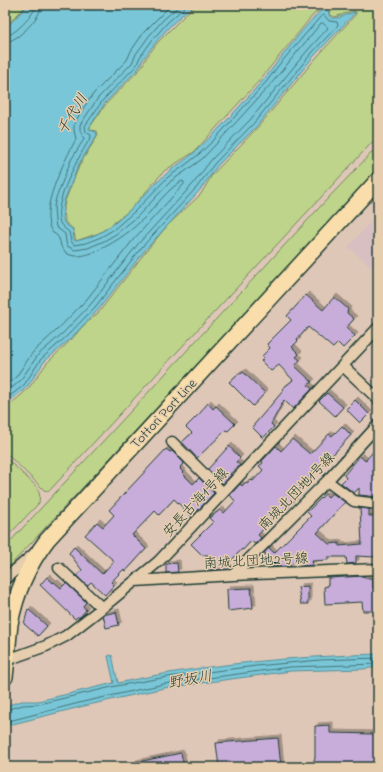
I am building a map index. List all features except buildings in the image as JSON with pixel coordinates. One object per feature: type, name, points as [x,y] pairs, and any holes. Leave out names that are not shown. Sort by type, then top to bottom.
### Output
[{"type":"main road","name":"Tottori Port Line","points":[[5,677],[10,624],[16,600],[28,569],[40,549],[55,530],[378,180]]},
{"type":"street","name":"安長古海1号線","points":[[6,667],[56,642],[102,608],[159,561],[378,328]]},
{"type":"street","points":[[342,366],[378,399]]},
{"type":"street","name":"南城北団地1号線","points":[[233,575],[327,481],[378,426]]},
{"type":"street","points":[[172,442],[223,493]]},
{"type":"street","points":[[327,481],[354,500],[378,504]]},
{"type":"street","points":[[5,580],[25,560],[40,549]]},
{"type":"street","points":[[59,568],[102,608]]},
{"type":"street","name":"南城北団地2号線","points":[[135,581],[378,569]]},
{"type":"shaded area","points":[[378,214],[378,273],[348,247]]},
{"type":"green space","points":[[13,5],[27,5],[5,27],[5,14]]},
{"type":"green space","points":[[195,5],[326,5],[312,16],[258,82],[194,152],[164,171],[131,209],[110,226],[99,233],[76,241],[73,229],[65,222],[64,207],[80,164],[98,135],[97,131],[90,130],[90,127],[106,104],[141,68],[146,58],[158,42]]},
{"type":"green space","points":[[327,5],[378,5],[378,136],[51,489],[47,491],[44,490],[5,452],[5,407],[28,389],[47,363],[99,312],[167,226],[201,194],[212,175],[257,128],[316,58],[356,14],[356,12],[353,11],[335,17],[330,15],[329,6]]},
{"type":"green space","points":[[378,146],[378,170],[5,571],[5,547]]},
{"type":"green space","points":[[5,457],[36,486],[40,496],[39,503],[5,539]]},
{"type":"water","name":"千代川","points":[[28,5],[193,5],[170,26],[156,42],[143,59],[139,68],[105,103],[89,128],[90,130],[96,132],[97,135],[79,164],[63,206],[64,222],[73,230],[74,240],[76,241],[103,231],[115,223],[169,172],[196,151],[247,98],[301,32],[326,6],[328,6],[329,15],[331,18],[338,18],[356,12],[314,56],[256,127],[218,165],[200,190],[145,250],[98,310],[69,340],[44,362],[27,387],[5,405],[5,29]]},
{"type":"water","name":"野坂川","points":[[378,654],[378,667],[363,669],[291,671],[164,688],[5,726],[5,706],[22,701],[38,701],[114,683],[108,656],[112,655],[118,683],[150,676],[247,662]]}]
